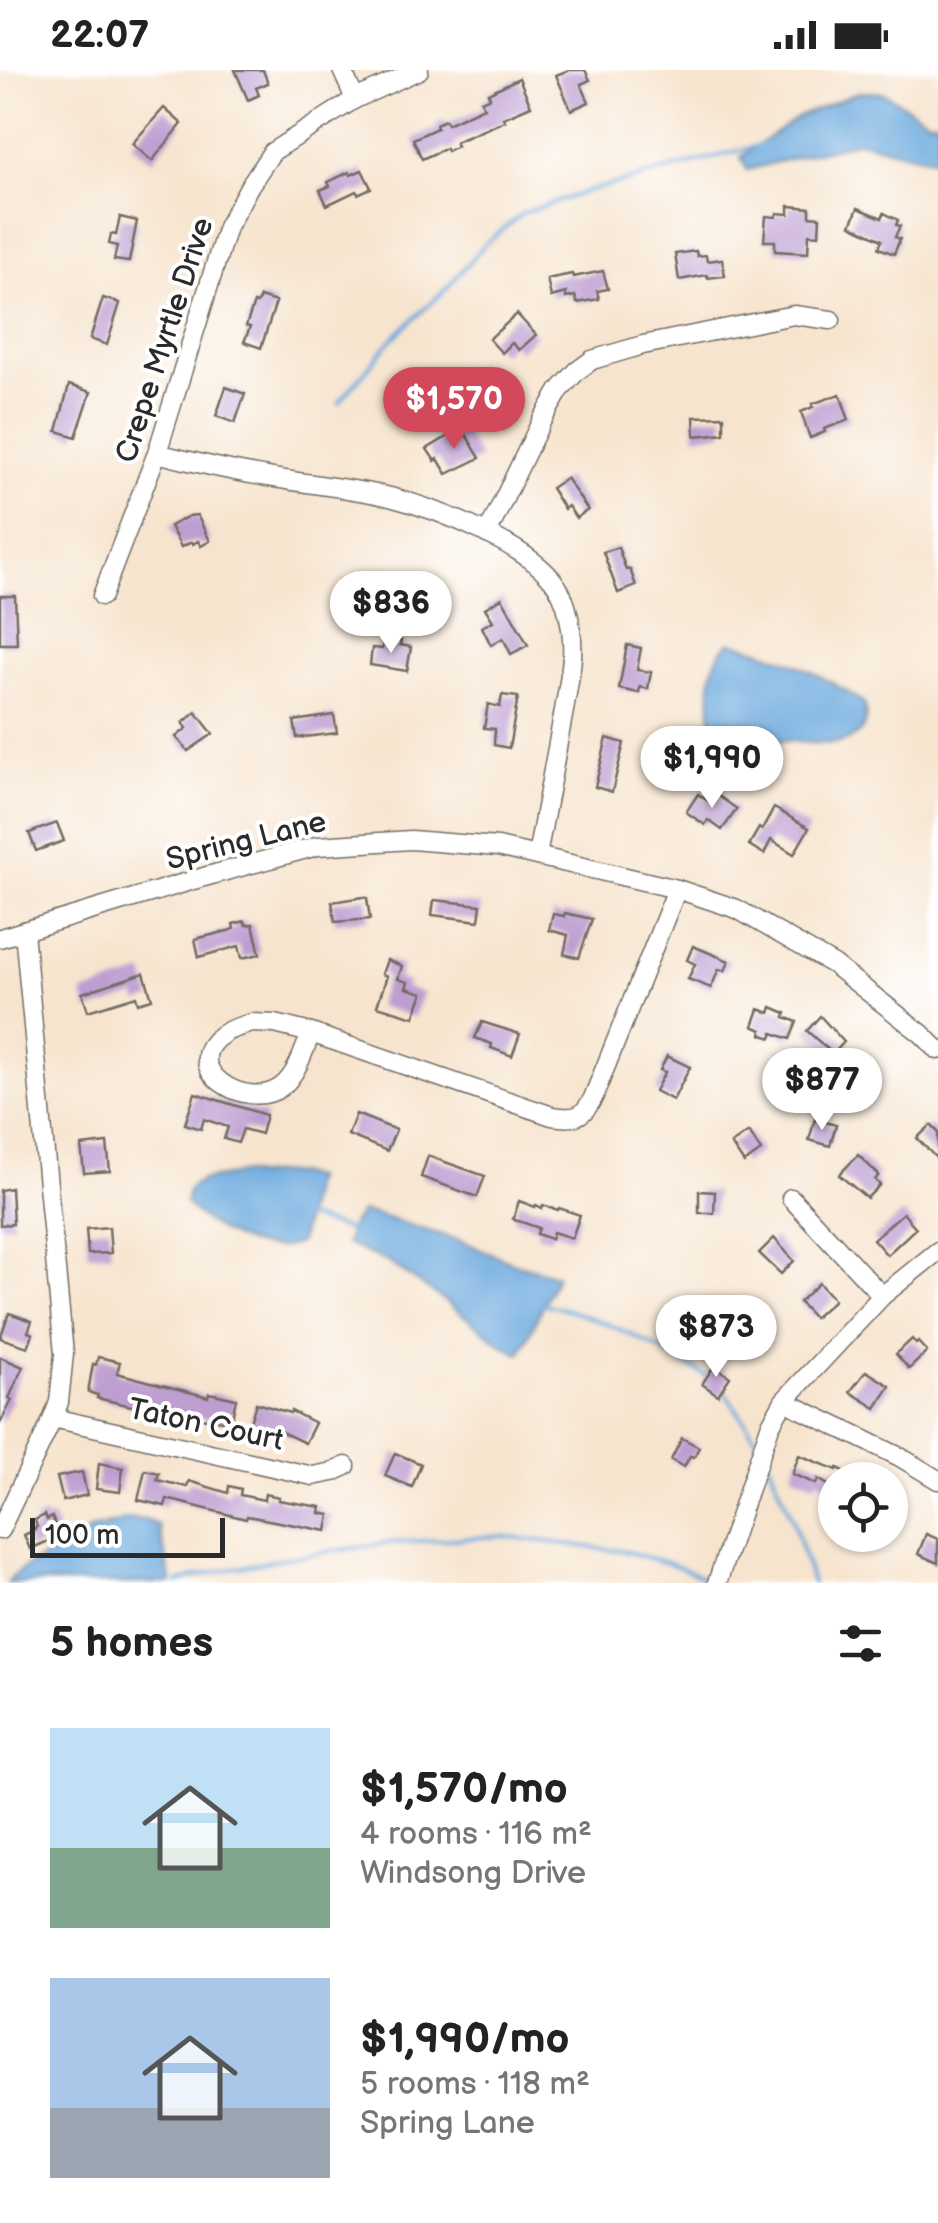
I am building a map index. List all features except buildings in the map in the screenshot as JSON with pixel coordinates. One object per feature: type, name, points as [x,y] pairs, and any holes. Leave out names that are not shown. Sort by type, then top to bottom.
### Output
[{"type":"street","points":[[342,70],[356,98]]},
{"type":"street","name":"Crepe Myrtle Drive","points":[[102,596],[157,453],[227,227],[246,191],[272,152],[356,98],[419,70]]},
{"type":"street","points":[[487,534],[560,390],[592,360],[643,344],[794,315],[831,320]]},
{"type":"street","points":[[157,453],[260,476],[390,497],[487,534],[543,569],[558,587],[566,607],[573,656],[538,856]]},
{"type":"street","name":"Spring Lane","points":[[0,938],[317,846],[410,840],[498,846],[676,889],[736,910],[834,965],[938,1050]]},
{"type":"street","points":[[311,1033],[296,1069],[284,1086],[270,1093],[235,1091],[219,1082],[208,1068],[207,1055],[227,1031],[252,1023],[276,1024],[311,1033],[552,1116],[578,1116],[587,1110],[593,1098],[676,889]]},
{"type":"street","points":[[0,1530],[59,1402],[64,1354],[24,930]]},
{"type":"street","points":[[791,1198],[882,1296]]},
{"type":"street","points":[[718,1583],[770,1426],[784,1400],[882,1296],[938,1251]]},
{"type":"street","points":[[784,1400],[938,1480]]},
{"type":"street","name":"Taton Court","points":[[53,1418],[313,1476],[346,1466]]},
{"type":"water","points":[[859,92],[884,93],[928,120],[938,120],[938,159],[859,141],[747,170],[741,157],[800,116]]},
{"type":"water","points":[[730,642],[817,674],[864,703],[861,730],[843,741],[817,744],[751,743],[722,731],[711,720],[711,678],[717,658]]},
{"type":"water","points":[[245,1173],[287,1173],[313,1178],[300,1242],[285,1247],[254,1245],[208,1223],[185,1203],[189,1188],[202,1180]]},
{"type":"water","points":[[361,1212],[557,1275],[520,1354],[388,1262],[346,1244],[351,1225]]},
{"type":"water","points":[[130,1519],[158,1525],[172,1583],[7,1583],[33,1562],[64,1549],[91,1529]]},
{"type":"waterway","points":[[339,403],[392,339],[445,290],[484,245],[523,213],[763,144]]},
{"type":"waterway","points":[[304,1217],[352,1231]]},
{"type":"waterway","points":[[544,1304],[609,1325],[708,1377]]},
{"type":"waterway","points":[[720,1385],[759,1443]]},
{"type":"waterway","points":[[766,1456],[793,1520],[812,1583]]},
{"type":"waterway","points":[[177,1583],[280,1559],[388,1543],[501,1536],[628,1552],[712,1581]]}]
